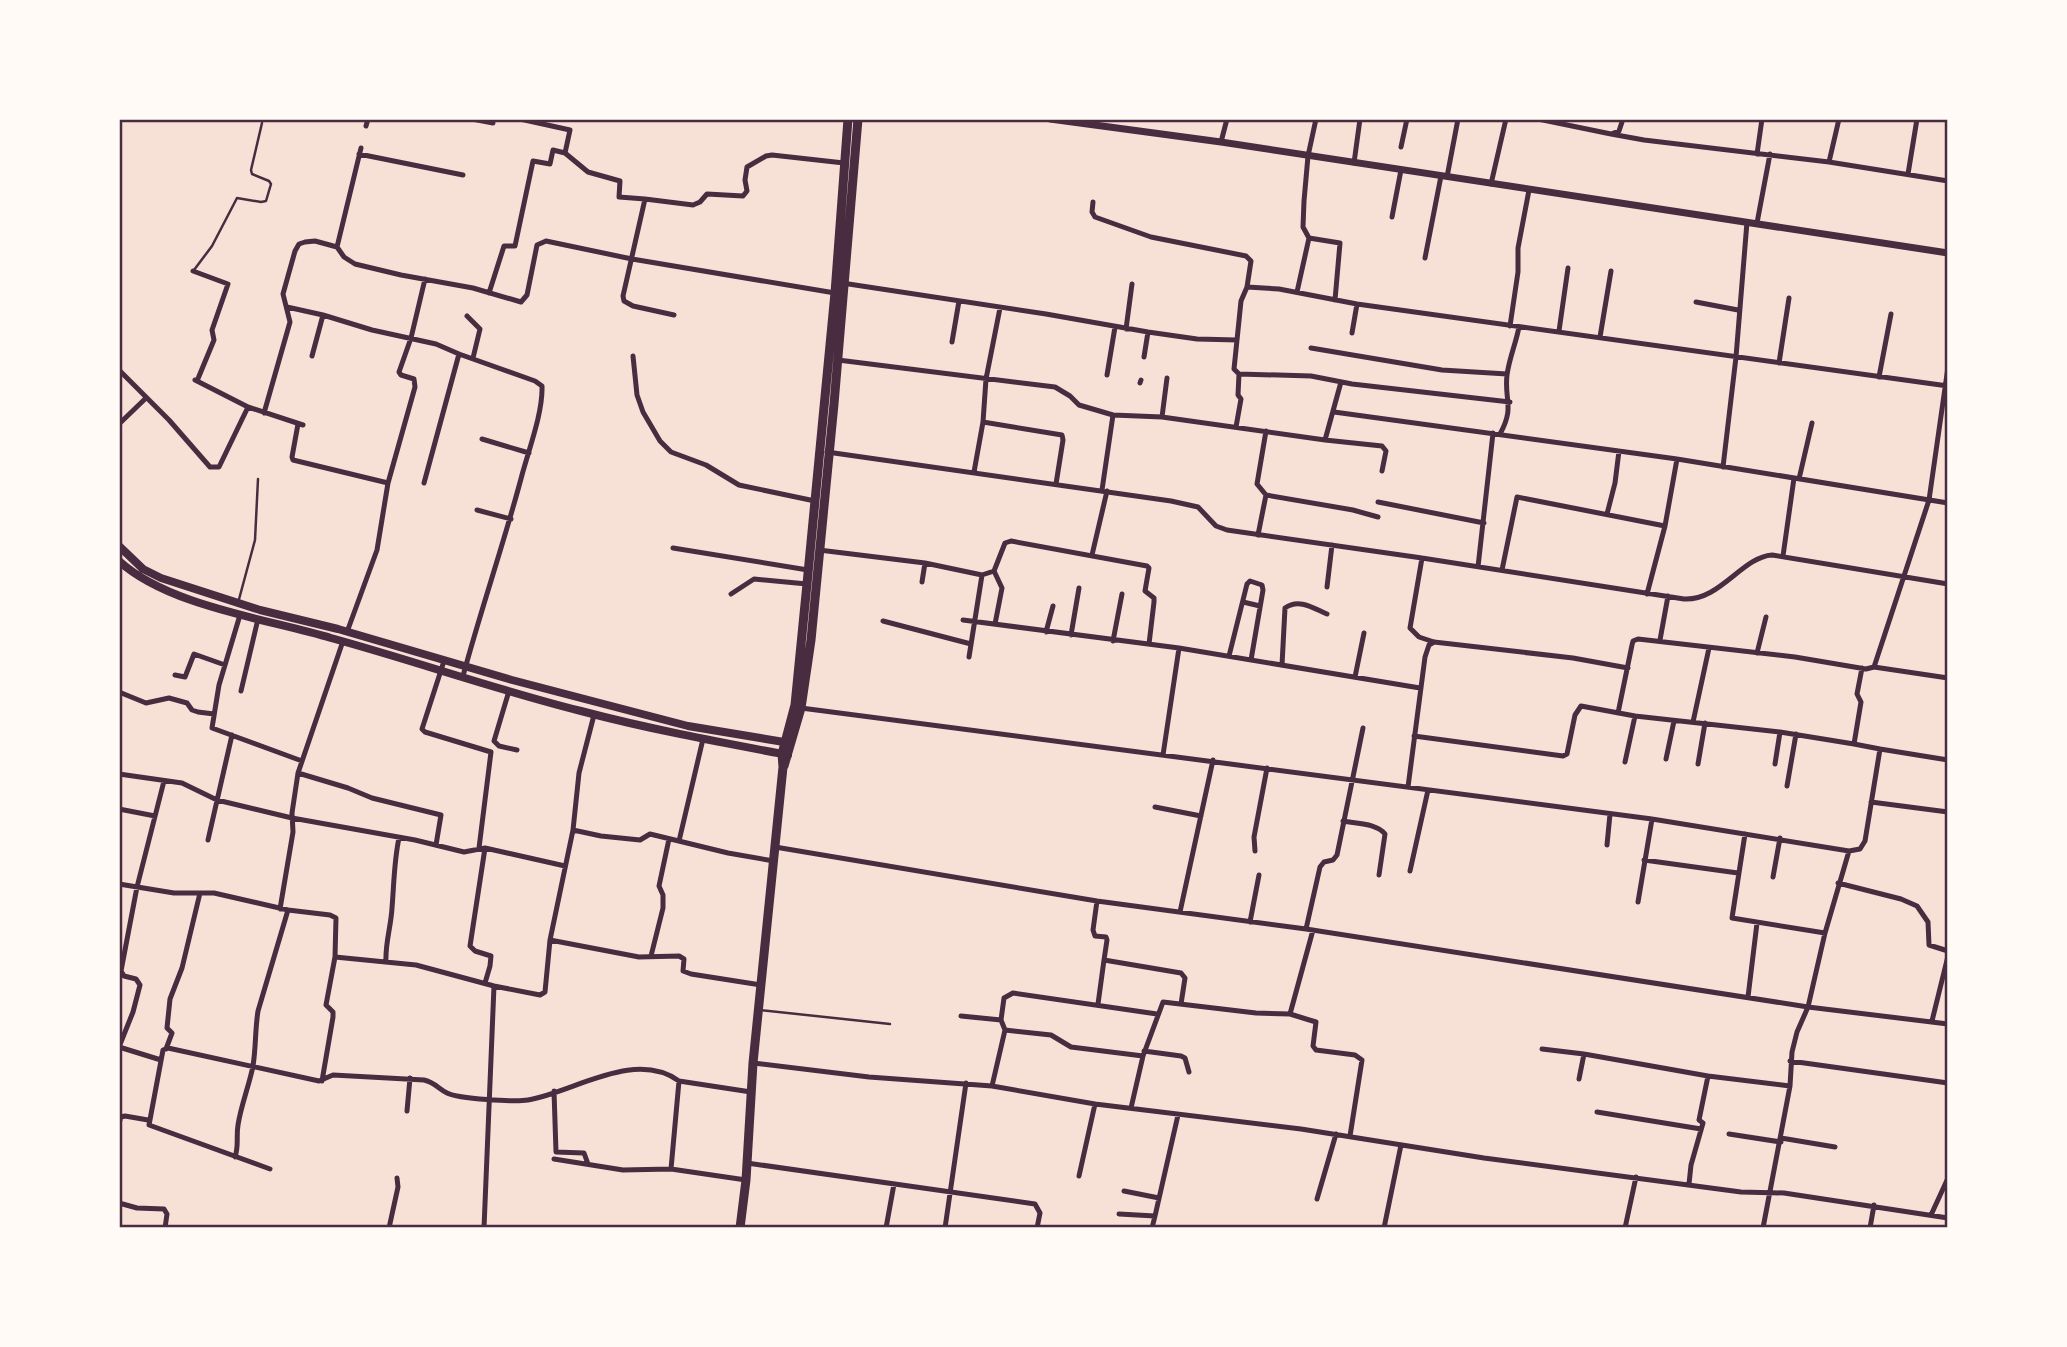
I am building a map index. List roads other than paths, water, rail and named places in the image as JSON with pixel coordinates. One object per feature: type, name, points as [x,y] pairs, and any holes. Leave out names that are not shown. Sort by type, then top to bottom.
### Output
[{"type":"main road","points":[[788,743],[802,708],[811,640],[851,141],[848,119]]},
{"type":"main road","points":[[848,175],[844,163],[858,119]]},
{"type":"main road","points":[[740,1228],[746,1180],[753,1063],[783,767],[795,705],[815,501],[838,360],[840,288]]},
{"type":"main road","points":[[119,546],[143,569],[161,578],[238,604],[348,631],[444,661],[509,691],[594,715],[785,755]]},
{"type":"main road","points":[[119,561],[152,584],[240,615],[343,641],[441,671],[464,672],[697,728],[788,743]]},
{"type":"street","points":[[472,119],[493,123]]},
{"type":"street","points":[[520,119],[570,130],[565,153]]},
{"type":"street","points":[[1050,119],[1220,142],[1948,253]]},
{"type":"street","points":[[1220,142],[1227,119]]},
{"type":"street","points":[[1297,292],[1308,238],[1303,227],[1308,156],[1316,119]]},
{"type":"street","points":[[1354,163],[1360,119]]},
{"type":"street","points":[[1401,147],[1407,119]]},
{"type":"street","points":[[1425,258],[1458,119]]},
{"type":"street","points":[[1491,184],[1506,119]]},
{"type":"street","points":[[1538,119],[1644,140],[1770,154],[1948,181]]},
{"type":"street","points":[[1611,134],[1619,131],[1623,119]]},
{"type":"street","points":[[1758,154],[1762,119]]},
{"type":"street","points":[[1829,162],[1839,119]]},
{"type":"street","points":[[1908,174],[1917,119]]},
{"type":"street","points":[[489,293],[504,246],[515,246],[533,161],[550,164],[552,150],[565,153],[588,172],[620,181],[619,197],[693,205],[707,194],[743,196],[747,191],[747,167],[766,156],[844,163]]},
{"type":"street","points":[[337,247],[360,151],[463,176]]},
{"type":"street","points":[[1757,223],[1770,154]]},
{"type":"street","points":[[1392,217],[1401,170]]},
{"type":"street","points":[[1510,326],[1518,272],[1518,248],[1529,190]]},
{"type":"street","points":[[645,200],[624,301],[633,306],[674,316]]},
{"type":"street","points":[[1093,202],[1092,212],[1096,217],[1151,237],[1246,256],[1251,261],[1247,287],[1241,301],[1234,369],[1239,374],[1311,376],[1510,402]]},
{"type":"street","points":[[1723,467],[1736,357],[1746,222]]},
{"type":"street","points":[[1308,238],[1340,243],[1335,300]]},
{"type":"street","points":[[264,414],[290,322],[283,294],[299,244],[315,241],[337,247],[344,257],[355,264],[443,281],[517,302],[523,301],[527,295],[536,250],[539,243],[544,241],[632,259],[840,288],[959,301],[1197,340],[1237,340]]},
{"type":"street","points":[[1559,331],[1568,268]]},
{"type":"street","points":[[194,271],[228,284],[212,330],[214,340],[196,381],[264,414],[300,424],[292,457],[296,462],[388,483]]},
{"type":"street","points":[[1600,337],[1611,271]]},
{"type":"street","points":[[280,909],[293,832],[292,818],[298,773],[377,550],[388,483],[415,383],[414,379],[399,372],[411,338],[425,279]]},
{"type":"street","points":[[1126,329],[1132,285]]},
{"type":"street","points":[[1247,287],[1947,386]]},
{"type":"street","points":[[1779,363],[1789,299]]},
{"type":"street","points":[[952,342],[959,301]]},
{"type":"street","points":[[1696,302],[1738,310]]},
{"type":"street","points":[[1352,333],[1357,304]]},
{"type":"street","points":[[288,307],[436,344],[542,386],[529,453],[464,672]]},
{"type":"street","points":[[974,472],[983,422],[986,379],[1000,308]]},
{"type":"street","points":[[1879,377],[1891,314]]},
{"type":"street","points":[[312,356],[323,315]]},
{"type":"street","points":[[467,316],[480,329],[473,358]]},
{"type":"street","points":[[1107,374],[1115,327]]},
{"type":"street","points":[[1500,434],[1508,415],[1510,402],[1507,374],[1519,327]]},
{"type":"street","points":[[1144,357],[1148,332]]},
{"type":"street","points":[[1311,348],[1442,370],[1507,374]]},
{"type":"street","points":[[424,483],[459,354]]},
{"type":"street","points":[[633,356],[638,396],[643,412],[660,441],[671,452],[706,465],[739,485],[815,501]]},
{"type":"street","points":[[838,360],[1055,387],[1079,405],[1113,415],[1161,416],[1382,446],[1386,451],[1382,471]]},
{"type":"street","points":[[1874,667],[1928,500],[1948,366]]},
{"type":"street","points":[[119,370],[210,467],[215,469],[219,467],[248,407]]},
{"type":"street","points":[[1236,427],[1241,399],[1238,395],[1239,374]]},
{"type":"street","points":[[1161,416],[1167,378]]},
{"type":"street","points":[[1325,440],[1341,382]]},
{"type":"street","points":[[119,425],[146,398]]},
{"type":"street","points":[[1334,412],[1677,459],[1948,503]]},
{"type":"street","points":[[1092,555],[1104,491],[1113,415]]},
{"type":"street","points":[[983,422],[1062,435],[1056,484]]},
{"type":"street","points":[[1783,556],[1797,479],[1812,423]]},
{"type":"street","points":[[1266,431],[1257,484],[1266,495],[1378,517]]},
{"type":"street","points":[[1478,567],[1493,433]]},
{"type":"street","points":[[482,439],[529,453]]},
{"type":"street","points":[[825,451],[1198,507],[1216,526],[1227,530],[1647,594],[1693,599],[1701,597],[1761,557],[1783,556],[1948,584]]},
{"type":"street","points":[[1607,514],[1619,451]]},
{"type":"street","points":[[1647,594],[1665,526],[1677,459]]},
{"type":"street","points":[[1258,535],[1266,495]]},
{"type":"street","points":[[1502,570],[1517,497],[1665,526]]},
{"type":"street","points":[[1378,502],[1484,523]]},
{"type":"street","points":[[477,510],[511,519]]},
{"type":"street","points":[[819,550],[925,563],[982,575],[994,571],[1007,542],[1092,555],[1149,568],[1145,590],[1154,598],[1149,644]]},
{"type":"street","points":[[1327,587],[1332,545]]},
{"type":"street","points":[[673,548],[808,570]]},
{"type":"street","points":[[1422,558],[1410,628],[1419,637],[1434,642],[1573,658],[1628,668]]},
{"type":"street","points":[[922,582],[925,563]]},
{"type":"street","points":[[994,571],[1002,588],[995,624]]},
{"type":"street","points":[[969,657],[982,575]]},
{"type":"street","points":[[731,594],[754,579],[807,584]]},
{"type":"street","points":[[1229,656],[1247,584],[1251,581],[1263,587],[1251,660]]},
{"type":"street","points":[[1071,635],[1079,589]]},
{"type":"street","points":[[1113,641],[1122,594]]},
{"type":"street","points":[[1660,640],[1668,596]]},
{"type":"street","points":[[1242,602],[1260,606]]},
{"type":"street","points":[[1282,665],[1285,608],[1297,603],[1327,614]]},
{"type":"street","points":[[1046,632],[1053,606]]},
{"type":"street","points":[[240,615],[225,665],[212,728],[302,761]]},
{"type":"street","points":[[1757,653],[1766,617]]},
{"type":"street","points":[[241,691],[258,619]]},
{"type":"street","points":[[963,620],[1175,647],[1420,688]]},
{"type":"street","points":[[883,621],[971,643]]},
{"type":"street","points":[[1355,677],[1364,633]]},
{"type":"street","points":[[1618,713],[1633,641],[1660,640],[1948,678]]},
{"type":"street","points":[[1408,787],[1426,652],[1434,642]]},
{"type":"street","points":[[1163,755],[1175,647]]},
{"type":"street","points":[[1693,722],[1709,648]]},
{"type":"street","points":[[175,676],[184,677],[194,654],[225,665]]},
{"type":"street","points":[[444,661],[422,729],[489,751],[492,756],[470,946],[475,951],[491,956],[485,983]]},
{"type":"street","points":[[1854,744],[1861,702],[1857,694],[1862,668]]},
{"type":"street","points":[[509,691],[494,741],[499,746],[517,750]]},
{"type":"street","points":[[119,692],[146,703],[169,698],[187,703],[192,710],[214,714]]},
{"type":"street","points":[[1414,736],[1563,756],[1567,754],[1579,706],[1592,706],[1635,716],[1796,734],[1948,760]]},
{"type":"street","points":[[802,708],[1611,814],[1780,838],[1849,851],[1863,846],[1880,749]]},
{"type":"street","points":[[335,957],[416,965],[494,986],[540,995],[545,992],[550,940],[573,830],[579,773],[594,715]]},
{"type":"street","points":[[1625,762],[1635,716]]},
{"type":"street","points":[[1666,759],[1674,721]]},
{"type":"street","points":[[1698,764],[1705,723]]},
{"type":"street","points":[[1290,1014],[1320,867],[1324,862],[1335,858],[1363,728]]},
{"type":"street","points":[[1775,764],[1780,732]]},
{"type":"street","points":[[1787,786],[1796,734]]},
{"type":"street","points":[[208,840],[232,736]]},
{"type":"street","points":[[678,841],[704,739]]},
{"type":"street","points":[[1180,912],[1213,760]]},
{"type":"street","points":[[1255,851],[1254,837],[1267,768]]},
{"type":"street","points":[[298,773],[372,798],[441,815],[436,845]]},
{"type":"street","points":[[119,774],[194,786],[218,800],[292,818],[464,852],[482,848],[565,866]]},
{"type":"street","points":[[161,1060],[119,1047],[133,1012],[139,985],[136,979],[121,973],[136,887],[164,782]]},
{"type":"street","points":[[1410,871],[1428,790]]},
{"type":"street","points":[[1871,802],[1948,812]]},
{"type":"street","points":[[1156,807],[1201,816]]},
{"type":"street","points":[[119,809],[155,816]]},
{"type":"street","points":[[1607,845],[1611,814]]},
{"type":"street","points":[[1638,902],[1653,820]]},
{"type":"street","points":[[1343,821],[1377,827],[1385,834],[1379,875]]},
{"type":"street","points":[[573,830],[640,840],[648,834],[774,861]]},
{"type":"street","points":[[1745,834],[1732,918],[1825,933]]},
{"type":"street","points":[[386,962],[386,940],[392,911],[399,838]]},
{"type":"street","points":[[1773,877],[1780,838]]},
{"type":"street","points":[[651,956],[663,908],[663,895],[659,886],[669,839]]},
{"type":"street","points":[[775,847],[1097,901],[1309,930],[1808,1007],[1948,1024]]},
{"type":"street","points":[[1763,1228],[1790,1086],[1790,1062],[1797,1032],[1808,1007],[1838,883],[1849,851]]},
{"type":"street","points":[[1644,860],[1738,873]]},
{"type":"street","points":[[1250,922],[1259,875]]},
{"type":"street","points":[[1838,883],[1912,902],[1928,922],[1929,945],[1947,953]]},
{"type":"street","points":[[119,884],[174,893],[214,894],[336,918],[335,957],[326,1004],[333,1012],[333,1019],[322,1081]]},
{"type":"street","points":[[200,893],[182,968],[170,999],[167,1028],[172,1033],[163,1051],[149,1125],[270,1169]]},
{"type":"street","points":[[1097,901],[1093,930],[1095,936],[1106,937],[1107,940],[1098,1004]]},
{"type":"street","points":[[235,1157],[240,1113],[253,1066],[255,1028],[260,1003],[288,910]]},
{"type":"street","points":[[1748,997],[1758,923]]},
{"type":"street","points":[[550,940],[607,953],[680,956],[684,959],[683,971],[691,974],[761,985]]},
{"type":"street","points":[[1932,1021],[1948,941]]},
{"type":"street","points":[[1104,960],[1181,973],[1185,978],[1181,1004]]},
{"type":"street","points":[[484,1228],[494,986]]},
{"type":"street","points":[[992,1086],[1005,1030],[1001,1020],[1004,998],[1013,993],[1157,1014]]},
{"type":"street","points":[[1131,1108],[1144,1053],[1163,1002],[1256,1013],[1290,1014],[1317,1022],[1313,1046],[1316,1050],[1354,1055],[1362,1060],[1350,1136]]},
{"type":"street","points":[[961,1016],[1001,1020]]},
{"type":"street","points":[[1005,1030],[1051,1035],[1071,1047],[1181,1056],[1185,1058],[1189,1072]]},
{"type":"street","points":[[166,1049],[322,1081],[334,1075],[410,1078],[432,1082],[449,1094],[489,1102],[528,1100],[613,1073],[647,1070],[670,1074],[679,1081],[751,1092]]},
{"type":"street","points":[[1542,1049],[1708,1076],[1790,1086]]},
{"type":"street","points":[[1579,1079],[1584,1054]]},
{"type":"street","points":[[1790,1062],[1948,1083]]},
{"type":"street","points":[[753,1063],[869,1077],[992,1086],[1095,1104],[1336,1134],[1741,1192],[1771,1192],[1874,1205],[1948,1218]]},
{"type":"street","points":[[1689,1184],[1690,1165],[1702,1129],[1703,1123],[1699,1120],[1708,1076]]},
{"type":"street","points":[[407,1111],[410,1078]]},
{"type":"street","points":[[671,1170],[679,1081]]},
{"type":"street","points":[[945,1228],[966,1083]]},
{"type":"street","points":[[554,1091],[556,1152],[584,1153],[588,1164]]},
{"type":"street","points":[[1079,1176],[1095,1104]]},
{"type":"street","points":[[1597,1112],[1702,1129]]},
{"type":"street","points":[[119,1123],[125,1115],[148,1120]]},
{"type":"street","points":[[1152,1228],[1178,1115]]},
{"type":"street","points":[[1317,1199],[1336,1134]]},
{"type":"street","points":[[1729,1134],[1835,1147]]},
{"type":"street","points":[[1384,1228],[1401,1145]]},
{"type":"street","points":[[554,1159],[623,1170],[671,1170],[746,1180]]},
{"type":"street","points":[[747,1163],[1035,1204],[1040,1213],[1037,1228]]},
{"type":"street","points":[[1625,1228],[1636,1177]]},
{"type":"street","points":[[389,1228],[398,1187],[397,1178]]},
{"type":"street","points":[[1931,1215],[1940,1191],[1947,1186],[1948,1178]]},
{"type":"street","points":[[886,1228],[894,1184]]},
{"type":"street","points":[[1124,1191],[1159,1198]]},
{"type":"street","points":[[119,1203],[137,1208],[164,1209],[167,1214],[165,1228]]},
{"type":"street","points":[[1870,1228],[1874,1205]]},
{"type":"street","points":[[1119,1214],[1155,1216]]},
{"type":"lane","points":[[194,271],[212,246],[237,198],[266,201],[271,184],[252,174],[251,170],[262,123]]},
{"type":"lane","points":[[238,604],[255,540],[258,479]]},
{"type":"lane","points":[[760,1010],[890,1024]]}]
